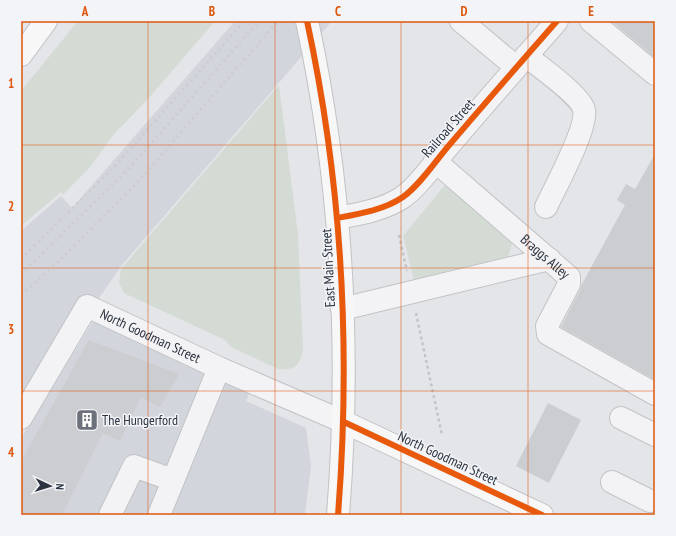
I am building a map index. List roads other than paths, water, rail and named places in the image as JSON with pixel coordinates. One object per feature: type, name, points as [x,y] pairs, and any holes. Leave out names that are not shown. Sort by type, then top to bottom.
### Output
[{"type":"main road","points":[[21,54],[46,21]]},
{"type":"main road","name":"East Main Street","points":[[307,21],[328,137],[337,218],[344,368],[344,422],[338,515]]},
{"type":"main road","name":"North Goodman Street","points":[[344,422],[542,515]]},
{"type":"street","points":[[461,21],[577,99],[584,109],[585,119],[579,136],[546,206]]},
{"type":"street","name":"Railroad Street","points":[[337,218],[371,211],[402,198],[413,189],[521,61],[557,21]]},
{"type":"street","points":[[591,21],[655,74]]},
{"type":"street","name":"Braggs Alley","points":[[435,162],[569,277],[569,284],[547,326],[548,334],[655,394]]},
{"type":"street","points":[[342,309],[549,259]]},
{"type":"street","name":"North Goodman Street","points":[[21,418],[87,306],[219,368],[344,422]]},
{"type":"street","points":[[160,515],[219,368]]},
{"type":"street","points":[[621,418],[655,435]]},
{"type":"street","points":[[110,515],[134,466],[173,480]]},
{"type":"street","points":[[612,482],[649,502]]},
{"type":"railway","points":[[21,259],[116,165],[244,21]]},
{"type":"railway","points":[[21,274],[125,173],[259,21]]},
{"type":"railway","points":[[21,295],[59,261],[136,184],[278,21]]},
{"type":"place","name":"The Hungerford","points":[[87,420]]}]
